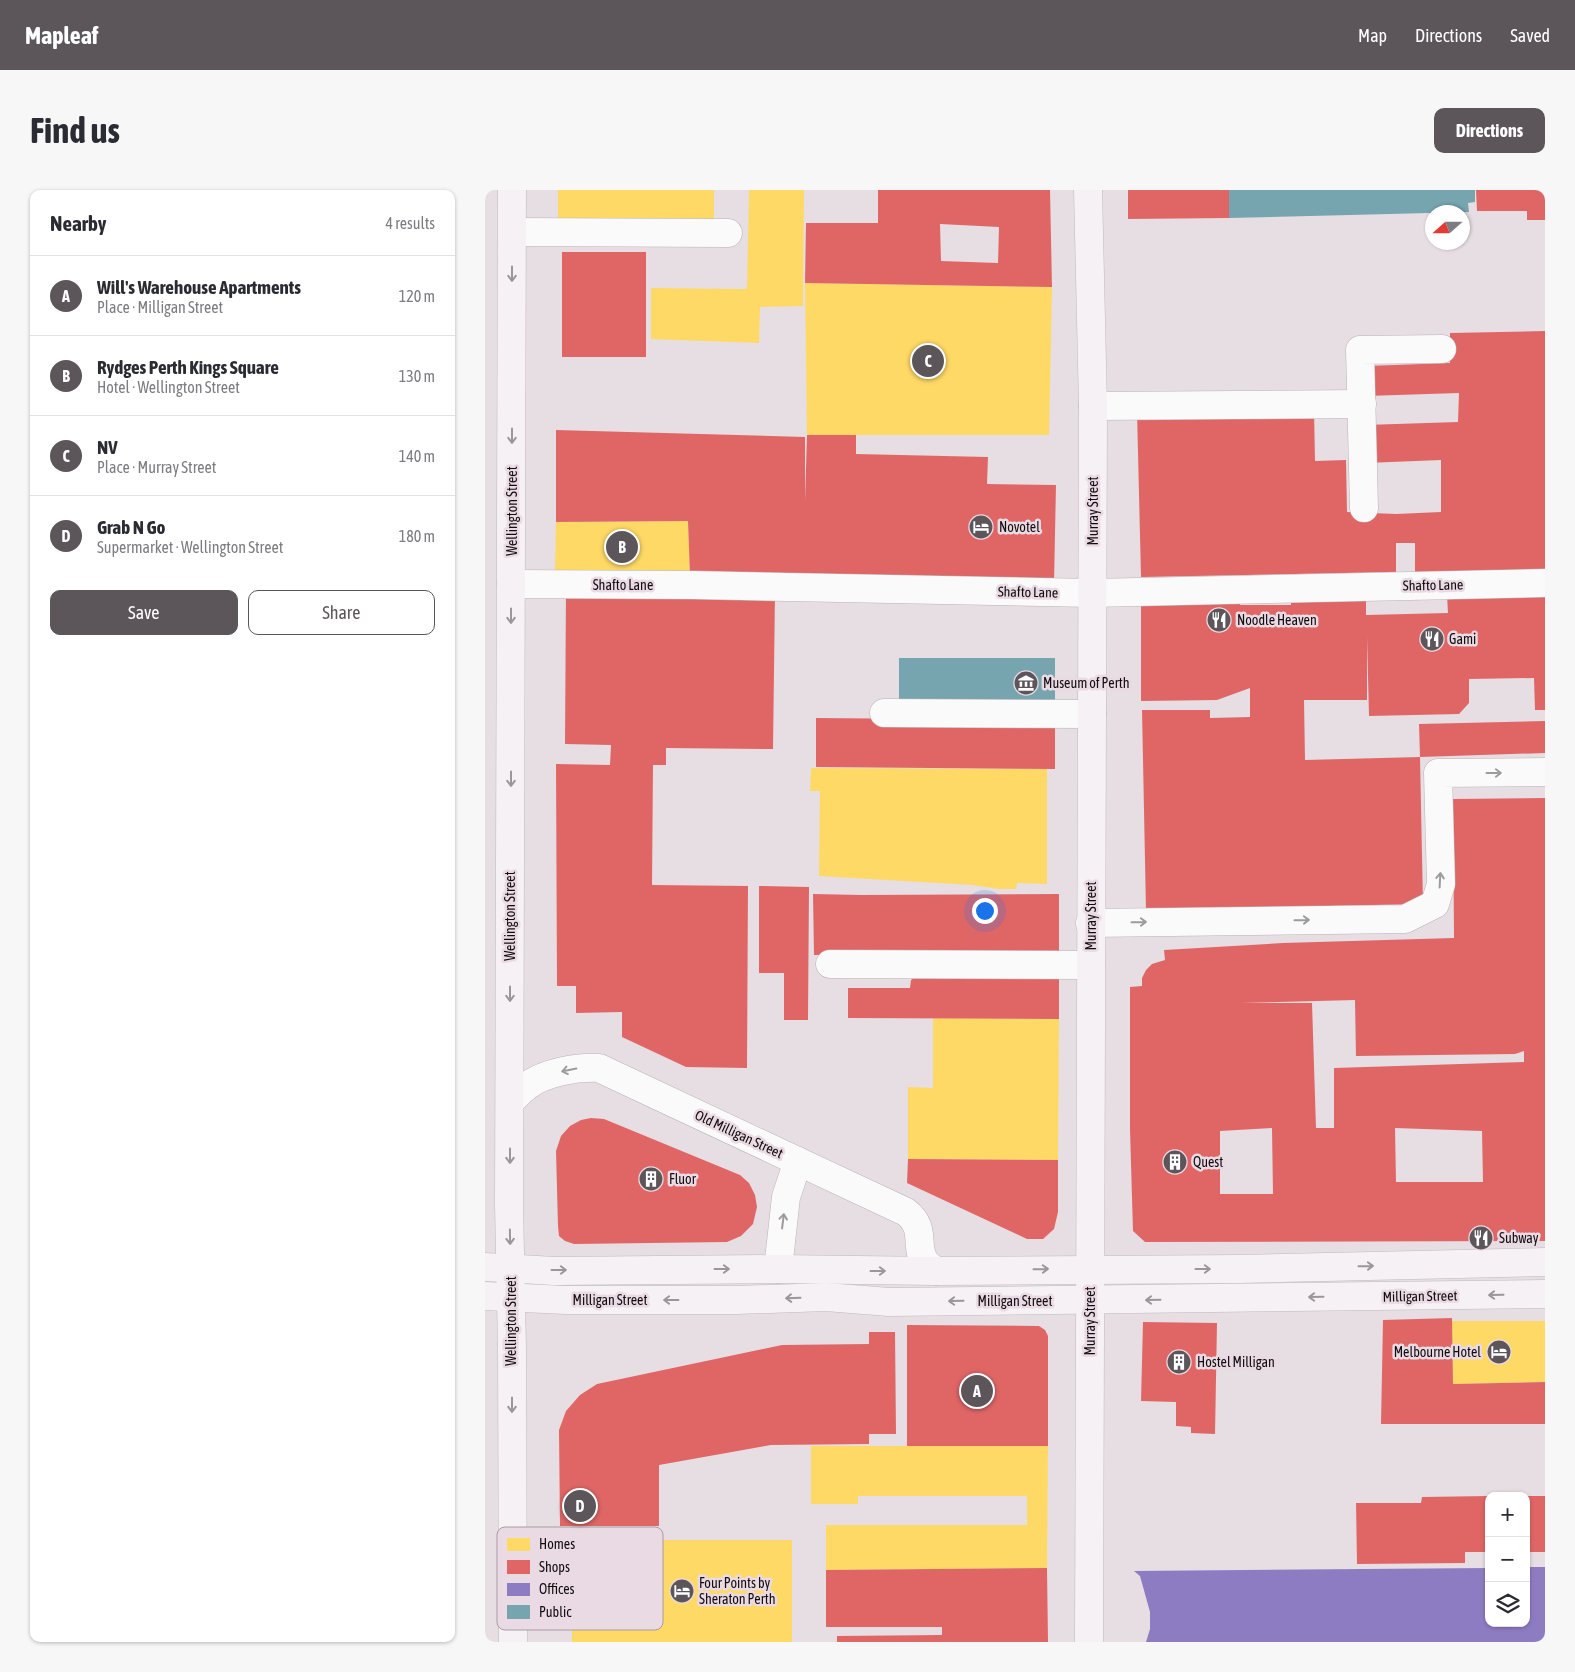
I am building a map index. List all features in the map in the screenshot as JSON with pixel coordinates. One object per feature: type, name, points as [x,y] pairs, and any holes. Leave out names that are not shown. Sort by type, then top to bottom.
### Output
[{"type":"main road","name":"Wellington Street","points":[[508,1527],[498,1268],[510,1102],[513,190]]},
{"type":"main road","name":"Murray Street","points":[[1088,190],[1093,406],[1089,1642]]},
{"type":"main road","points":[[498,1268],[554,1270],[778,1269],[936,1271],[1239,1269],[1545,1262]]},
{"type":"main road","name":"Milligan Street","points":[[498,1297],[555,1300],[737,1300],[825,1297],[889,1302],[1545,1294]]},
{"type":"street","points":[[513,232],[728,233]]},
{"type":"street","points":[[1364,508],[1360,350],[1442,349]]},
{"type":"street","points":[[1093,406],[1362,404]]},
{"type":"street","name":"Shafto Lane","points":[[511,584],[693,585],[1092,593],[1545,582]]},
{"type":"street","points":[[884,713],[1091,714]]},
{"type":"street","points":[[1090,923],[1405,919],[1435,904],[1441,884],[1439,773],[1545,772]]},
{"type":"street","points":[[830,964],[1091,965]]},
{"type":"street","name":"Old Milligan Street","points":[[510,1102],[527,1085],[540,1079],[562,1072],[585,1068],[599,1068],[906,1212],[914,1218],[919,1228],[922,1253],[926,1263],[936,1271]]},
{"type":"street","points":[[778,1269],[786,1197],[798,1161]]},
{"type":"building: Homes","points":[[558,190],[714,190],[714,224],[558,223]]},
{"type":"building: Homes","points":[[749,190],[804,190],[803,306],[760,307],[759,343],[651,339],[651,288],[747,289]]},
{"type":"building: Homes","points":[[805,283],[1052,287],[1049,435],[807,435]]},
{"type":"building: Homes","points":[[688,521],[690,576],[555,572],[556,522]]},
{"type":"building: Homes","points":[[811,768],[1047,769],[1047,884],[1017,883],[1016,889],[999,889],[972,885],[819,876],[820,791],[810,791]]},
{"type":"building: Homes","points":[[933,1018],[1059,1019],[1058,1160],[908,1159],[908,1087],[933,1088]]},
{"type":"building: Homes","name":"Melbourne Hotel","points":[[1452,1321],[1545,1321],[1545,1382],[1453,1384]]},
{"type":"building: Homes","points":[[811,1446],[1048,1446],[1047,1568],[826,1570],[826,1525],[1027,1525],[1027,1496],[858,1496],[858,1504],[811,1504]]},
{"type":"building: Homes","name":"Four Points by Sheraton Perth","points":[[663,1540],[792,1540],[792,1642],[572,1642],[572,1630],[663,1630]]},
{"type":"building: Shops","points":[[878,190],[1050,190],[1052,287],[805,283],[806,223],[878,223]],"holes":[[[940,224],[999,227],[998,263],[941,261]]]},
{"type":"building: Shops","points":[[1128,190],[1229,190],[1229,218],[1128,219]]},
{"type":"building: Shops","points":[[1476,190],[1545,190],[1545,220],[1527,220],[1527,211],[1477,211]]},
{"type":"building: Shops","points":[[562,252],[646,252],[646,357],[562,357]]},
{"type":"building: Shops","points":[[1545,331],[1545,572],[1415,574],[1415,543],[1396,543],[1396,572],[1141,577],[1137,411],[1314,409],[1315,461],[1346,460],[1347,512],[1396,514],[1441,512],[1441,460],[1366,463],[1365,425],[1458,422],[1459,393],[1366,396],[1367,366],[1450,363],[1450,333]]},
{"type":"building: Shops","points":[[556,430],[805,437],[805,501],[807,435],[856,435],[856,454],[988,457],[987,484],[1056,485],[1054,583],[690,576],[688,521],[556,522]]},
{"type":"building: Shops","points":[[1545,587],[1545,710],[1535,710],[1534,678],[1469,679],[1469,703],[1459,714],[1369,716],[1367,637],[1367,700],[1304,700],[1305,760],[1420,757],[1423,904],[1146,910],[1142,710],[1210,710],[1210,718],[1250,717],[1250,688],[1217,700],[1141,701],[1141,603],[1291,605],[1291,597],[1366,596],[1366,615],[1448,613],[1447,595]]},
{"type":"building: Shops","points":[[566,590],[775,593],[773,749],[666,748],[666,765],[653,765],[652,885],[748,886],[747,1068],[686,1067],[622,1037],[622,1012],[576,1013],[576,986],[557,986],[556,764],[610,765],[611,745],[565,744]]},
{"type":"building: Shops","points":[[816,718],[1055,720],[1055,769],[816,767]]},
{"type":"building: Shops","points":[[1545,721],[1545,753],[1420,757],[1419,724]]},
{"type":"building: Shops","points":[[1545,798],[1545,1241],[1145,1242],[1133,1231],[1130,1130],[1130,987],[1142,986],[1142,978],[1146,970],[1152,964],[1165,960],[1164,950],[1283,943],[1454,938],[1453,799]],"holes":[[[1355,1000],[1356,1056],[1515,1054],[1524,1051],[1524,1062],[1334,1068],[1334,1128],[1316,1128],[1312,1003],[1241,1003]],[[1272,1128],[1273,1194],[1220,1194],[1220,1131]],[[1395,1128],[1482,1131],[1483,1182],[1396,1182]]]},
{"type":"building: Shops","points":[[759,886],[809,887],[808,1020],[784,1020],[784,973],[759,973]]},
{"type":"building: Shops","points":[[813,894],[1059,894],[1059,956],[814,955]]},
{"type":"building: Shops","points":[[928,968],[1059,969],[1059,1019],[848,1018],[848,988],[910,988],[911,980]]},
{"type":"building: Shops","name":"Fluor","points":[[591,1118],[604,1119],[740,1175],[749,1183],[755,1195],[757,1207],[753,1224],[741,1236],[727,1242],[574,1244],[565,1241],[559,1236],[558,1226],[556,1151],[561,1136],[570,1126],[581,1120]]},
{"type":"building: Shops","points":[[908,1159],[1058,1160],[1058,1212],[1054,1229],[1043,1239],[1027,1239],[907,1183]]},
{"type":"building: Shops","points":[[1452,1318],[1453,1384],[1545,1382],[1545,1424],[1381,1424],[1383,1320]]},
{"type":"building: Shops","name":"Hostel Milligan","points":[[1143,1322],[1217,1323],[1215,1434],[1191,1433],[1191,1427],[1176,1426],[1176,1402],[1141,1401]]},
{"type":"building: Shops","points":[[907,1325],[1039,1326],[1045,1330],[1048,1336],[1048,1446],[907,1446]]},
{"type":"building: Shops","points":[[869,1332],[895,1332],[896,1434],[869,1434],[869,1444],[771,1445],[659,1465],[659,1526],[560,1526],[559,1430],[566,1411],[580,1395],[597,1384],[782,1345],[869,1344]]},
{"type":"building: Shops","points":[[1485,1496],[1485,1552],[1465,1552],[1465,1563],[1357,1564],[1356,1503],[1421,1503],[1422,1497]]},
{"type":"building: Shops","points":[[1530,1496],[1545,1496],[1545,1552],[1530,1552]]},
{"type":"building: Shops","points":[[1047,1568],[1048,1642],[837,1642],[837,1636],[942,1635],[942,1627],[826,1627],[826,1570]]},
{"type":"building: Offices","points":[[1530,1567],[1545,1567],[1545,1642],[1146,1642],[1150,1629],[1150,1612],[1140,1576],[1134,1571],[1485,1568],[1485,1627],[1530,1627]]},
{"type":"building: Public","points":[[1229,190],[1475,190],[1475,202],[1468,203],[1468,205],[1425,205],[1425,213],[1229,218]]},
{"type":"building: Public","points":[[899,658],[1055,658],[1055,705],[899,704]]},
{"type":"place","name":"NV","points":[[928,361]]},
{"type":"place","name":"Novotel","points":[[981,527]]},
{"type":"place","name":"Rydges Perth Kings Square","points":[[622,547]]},
{"type":"place","name":"Noodle Heaven","points":[[1219,620]]},
{"type":"place","name":"Gami","points":[[1432,639]]},
{"type":"place","name":"Museum of Perth","points":[[1026,683]]},
{"type":"place","name":"Quest","points":[[1175,1162]]},
{"type":"place","name":"Fluor","points":[[651,1179]]},
{"type":"place","name":"Subway","points":[[1481,1238]]},
{"type":"place","name":"Melbourne Hotel","points":[[1499,1352]]},
{"type":"place","name":"Hostel Milligan","points":[[1179,1362]]},
{"type":"place","name":"Will's Warehouse Apartments","points":[[977,1391]]},
{"type":"place","name":"Grab N Go","points":[[580,1506]]},
{"type":"place","name":"Four Points by Sheraton Perth","points":[[682,1591]]}]
